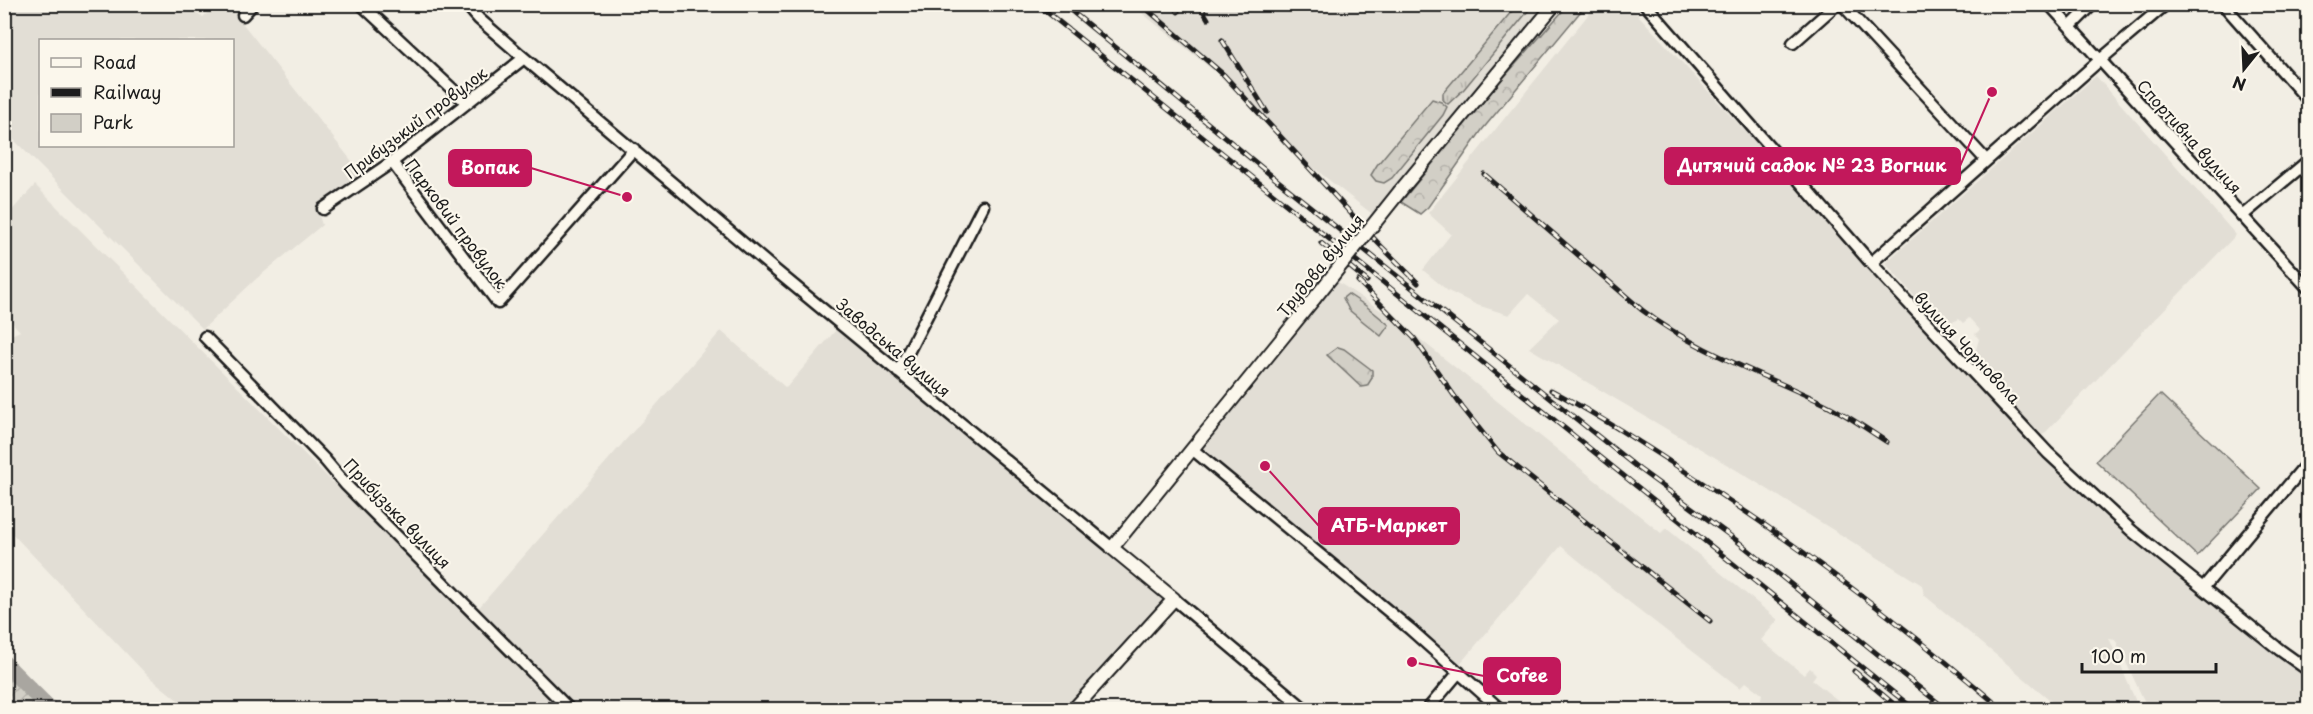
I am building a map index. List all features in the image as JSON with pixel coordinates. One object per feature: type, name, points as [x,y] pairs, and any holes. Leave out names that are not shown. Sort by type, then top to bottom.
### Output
[{"type":"main road","name":"Трудова вулиця","points":[[1112,548],[1400,191],[1555,4]]},
{"type":"main road","name":"Заводська вулиця","points":[[1112,548],[1174,599]]},
{"type":"main road","points":[[1073,710],[1174,599]]},
{"type":"street","points":[[243,15],[253,4]]},
{"type":"street","points":[[361,4],[466,102]]},
{"type":"street","name":"Заводська вулиця","points":[[466,4],[524,58],[1112,548]]},
{"type":"street","name":"вулиця Чорновола","points":[[1645,4],[1871,263],[2048,453],[2132,531],[2308,670]]},
{"type":"street","points":[[1793,43],[1837,4]]},
{"type":"street","points":[[1842,4],[1986,160]]},
{"type":"street","name":"Спортивна вулиця","points":[[2049,4],[2308,288]]},
{"type":"street","points":[[2070,27],[2093,4]]},
{"type":"street","points":[[1871,263],[2166,4]]},
{"type":"street","points":[[2223,4],[2308,100]]},
{"type":"street","name":"Прибузький провулок","points":[[322,209],[392,162],[524,58]]},
{"type":"street","name":"Парковий провулок","points":[[392,162],[498,303],[634,149]]},
{"type":"street","points":[[2242,216],[2308,161]]},
{"type":"street","points":[[898,372],[983,206]]},
{"type":"street","name":"Прибузька вулиця","points":[[205,337],[325,460],[346,485],[570,710]]},
{"type":"street","points":[[1192,449],[1459,672],[1501,710]]},
{"type":"street","points":[[2203,588],[2308,462]]},
{"type":"street","name":"Заводська вулиця","points":[[1174,599],[1306,710]]},
{"type":"street","points":[[1427,710],[1459,672]]},
{"type":"shaded area","points":[[4,5],[183,5],[203,17],[216,5],[228,5],[362,174],[317,209],[322,225],[256,279],[203,329],[5,131]]},
{"type":"shaded area","points":[[1132,5],[1549,5],[1376,217],[1301,158],[1218,74]]},
{"type":"shaded area","points":[[1596,5],[1629,5],[2043,455],[2127,535],[2308,675],[2308,709],[2148,709],[2115,639],[2109,638],[2139,709],[2061,709],[1924,595],[1922,585],[1738,471],[1529,348],[1559,319],[1528,294],[1509,315],[1477,305],[1448,291],[1423,270],[1451,234],[1428,213]]},
{"type":"shaded area","points":[[2096,76],[2236,235],[2043,435],[2018,412],[1973,360],[1979,339],[1975,334],[1980,330],[1969,318],[1963,323],[1959,319],[1942,327],[1885,263]]},
{"type":"shaded area","points":[[35,185],[560,709],[189,709],[148,676],[5,526],[5,338],[20,331],[5,315],[5,218]]},
{"type":"shaded area","points":[[1335,280],[1400,323],[1661,533],[1666,528],[1778,620],[1761,640],[1804,675],[1810,668],[1816,674],[1812,680],[1849,709],[1759,709],[1762,694],[1746,682],[1740,688],[1561,546],[1458,666],[1198,448]]},
{"type":"shaded area","points":[[841,324],[1174,599],[1073,710],[570,709],[475,612],[721,331],[786,388]]},
{"type":"green space","points":[[1517,5],[1533,5],[1464,89],[1448,104],[1443,100],[1443,93]]},
{"type":"green space","points":[[1568,5],[1586,5],[1482,130],[1428,207],[1420,214],[1401,202],[1498,84]]},
{"type":"green space","points":[[1432,99],[1447,107],[1443,115],[1392,178],[1384,183],[1376,181],[1371,175],[1377,165]]},
{"type":"green space","points":[[1348,294],[1389,325],[1381,336],[1349,310],[1343,298]]},
{"type":"green space","points":[[1338,347],[1372,370],[1372,378],[1367,386],[1361,387],[1327,355]]},
{"type":"green space","points":[[2160,394],[2261,489],[2197,556],[2096,461]]},
{"type":"green space","points":[[5,663],[51,709],[5,709]]},
{"type":"waterway","points":[[4,663],[51,710]]},
{"type":"railway","points":[[1037,4],[1915,710]]},
{"type":"railway","points":[[1063,4],[1272,176],[1639,469],[1736,540],[1947,710]]},
{"type":"railway","points":[[1141,4],[1224,75],[1379,244],[1418,283]]},
{"type":"railway","points":[[1174,4],[1178,12]]},
{"type":"railway","points":[[1199,4],[1208,19]]},
{"type":"railway","points":[[1222,40],[1267,112]]},
{"type":"railway","points":[[1484,174],[1642,310],[1663,325],[1708,350],[1833,408],[1887,442]]},
{"type":"railway","points":[[1321,243],[1367,281]]},
{"type":"railway","points":[[1358,281],[1414,338],[1462,407],[1498,452],[1710,621]]},
{"type":"railway","points":[[1551,390],[1642,444],[1758,520],[1883,612],[2003,710]]},
{"type":"railway","points":[[1854,671],[1901,710]]},
{"type":"place","name":"Дитячий садок № 23 Вогник","points":[[1992,92]]},
{"type":"place","name":"Вопак","points":[[627,197]]},
{"type":"place","name":"АТБ-Маркет","points":[[1265,466]]},
{"type":"place","name":"Cofee","points":[[1412,662]]}]
